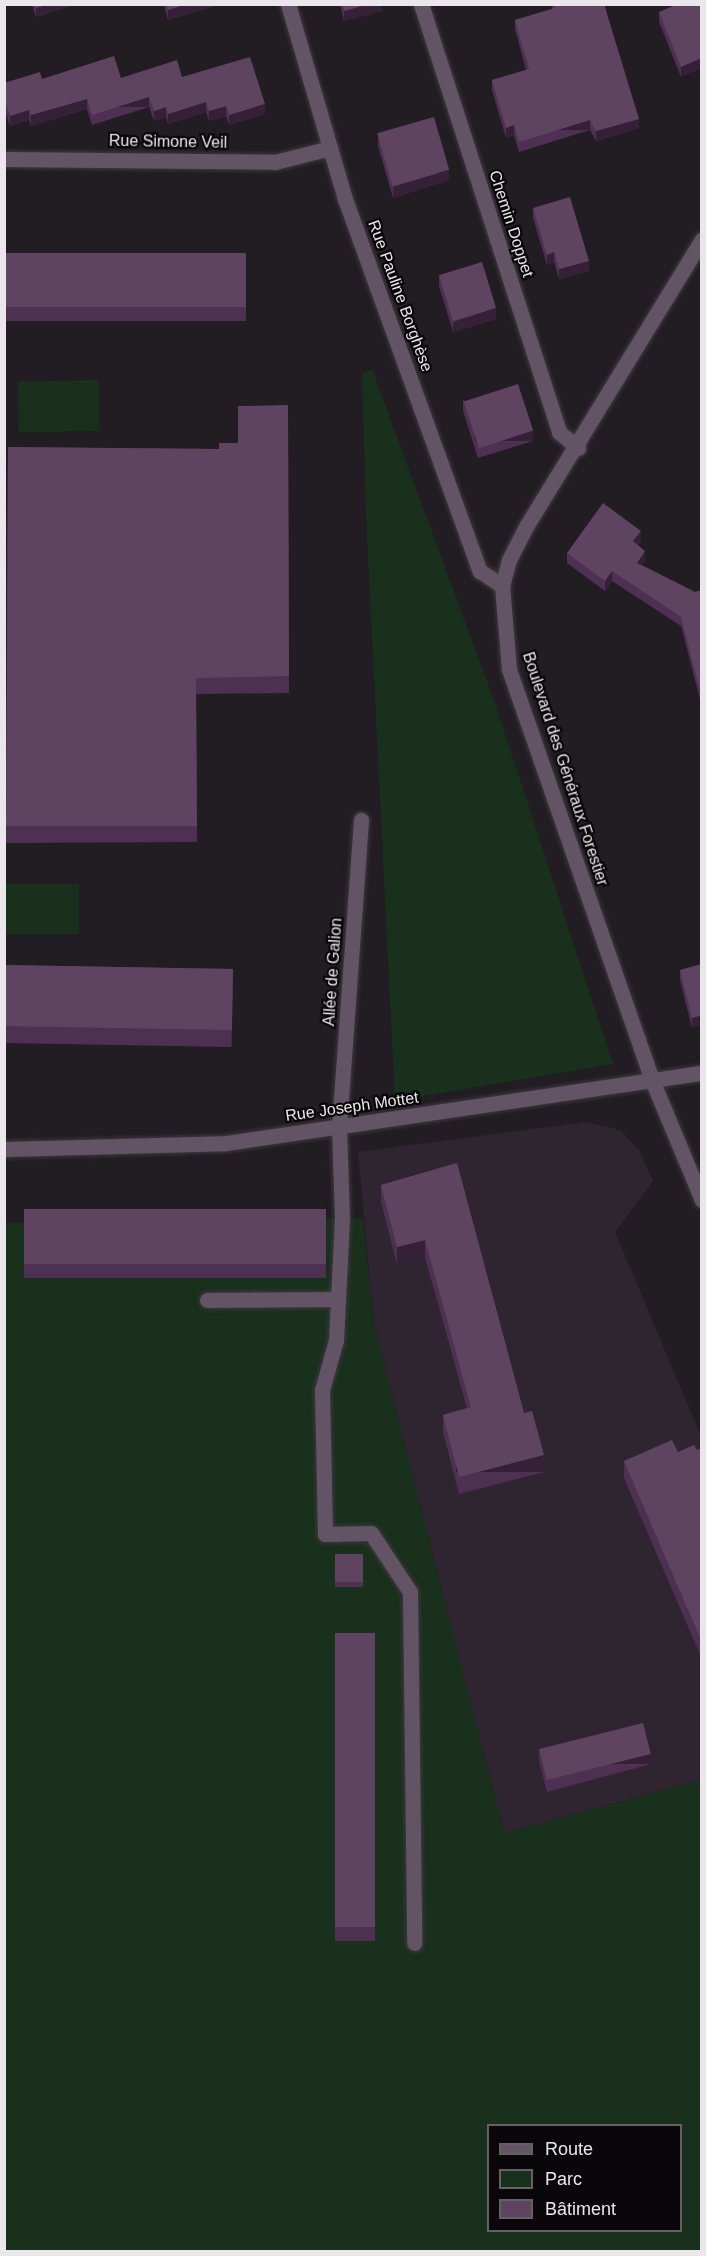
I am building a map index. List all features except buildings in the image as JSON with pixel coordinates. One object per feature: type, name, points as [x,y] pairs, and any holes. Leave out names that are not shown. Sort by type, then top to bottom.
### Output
[{"type":"street","name":"Rue Pauline Borghèse","points":[[288,4],[330,148],[480,571],[502,586]]},
{"type":"street","name":"Chemin Doppet","points":[[421,4],[559,432],[578,448]]},
{"type":"street","name":"Rue Simone Veil","points":[[4,159],[275,162],[330,148]]},
{"type":"street","name":"Boulevard des Généraux Forestier","points":[[702,240],[578,448],[527,525],[509,560],[502,586],[509,669],[652,1080],[702,1200]]},
{"type":"street","name":"Allée de Galion","points":[[362,820],[339,1127],[342,1218],[336,1340],[322,1390],[326,1533],[371,1533],[410,1592],[414,1943]]},
{"type":"street","name":"Rue Joseph Mottet","points":[[4,1149],[226,1143],[702,1073]]},
{"type":"street","points":[[207,1300],[338,1299]]},
{"type":"shaded area","points":[[585,1122],[620,1130],[639,1150],[653,1181],[615,1232],[701,1436],[701,1780],[504,1833],[374,1325],[358,1152]]},
{"type":"green space","points":[[372,369],[494,700],[613,1064],[395,1101],[366,519],[362,373]]},
{"type":"green space","points":[[99,380],[100,431],[19,432],[18,381]]},
{"type":"green space","points":[[5,884],[79,884],[79,934],[5,934]]},
{"type":"green space","points":[[363,1218],[374,1325],[504,1833],[701,1780],[701,2251],[5,2251],[4,1223]]}]
